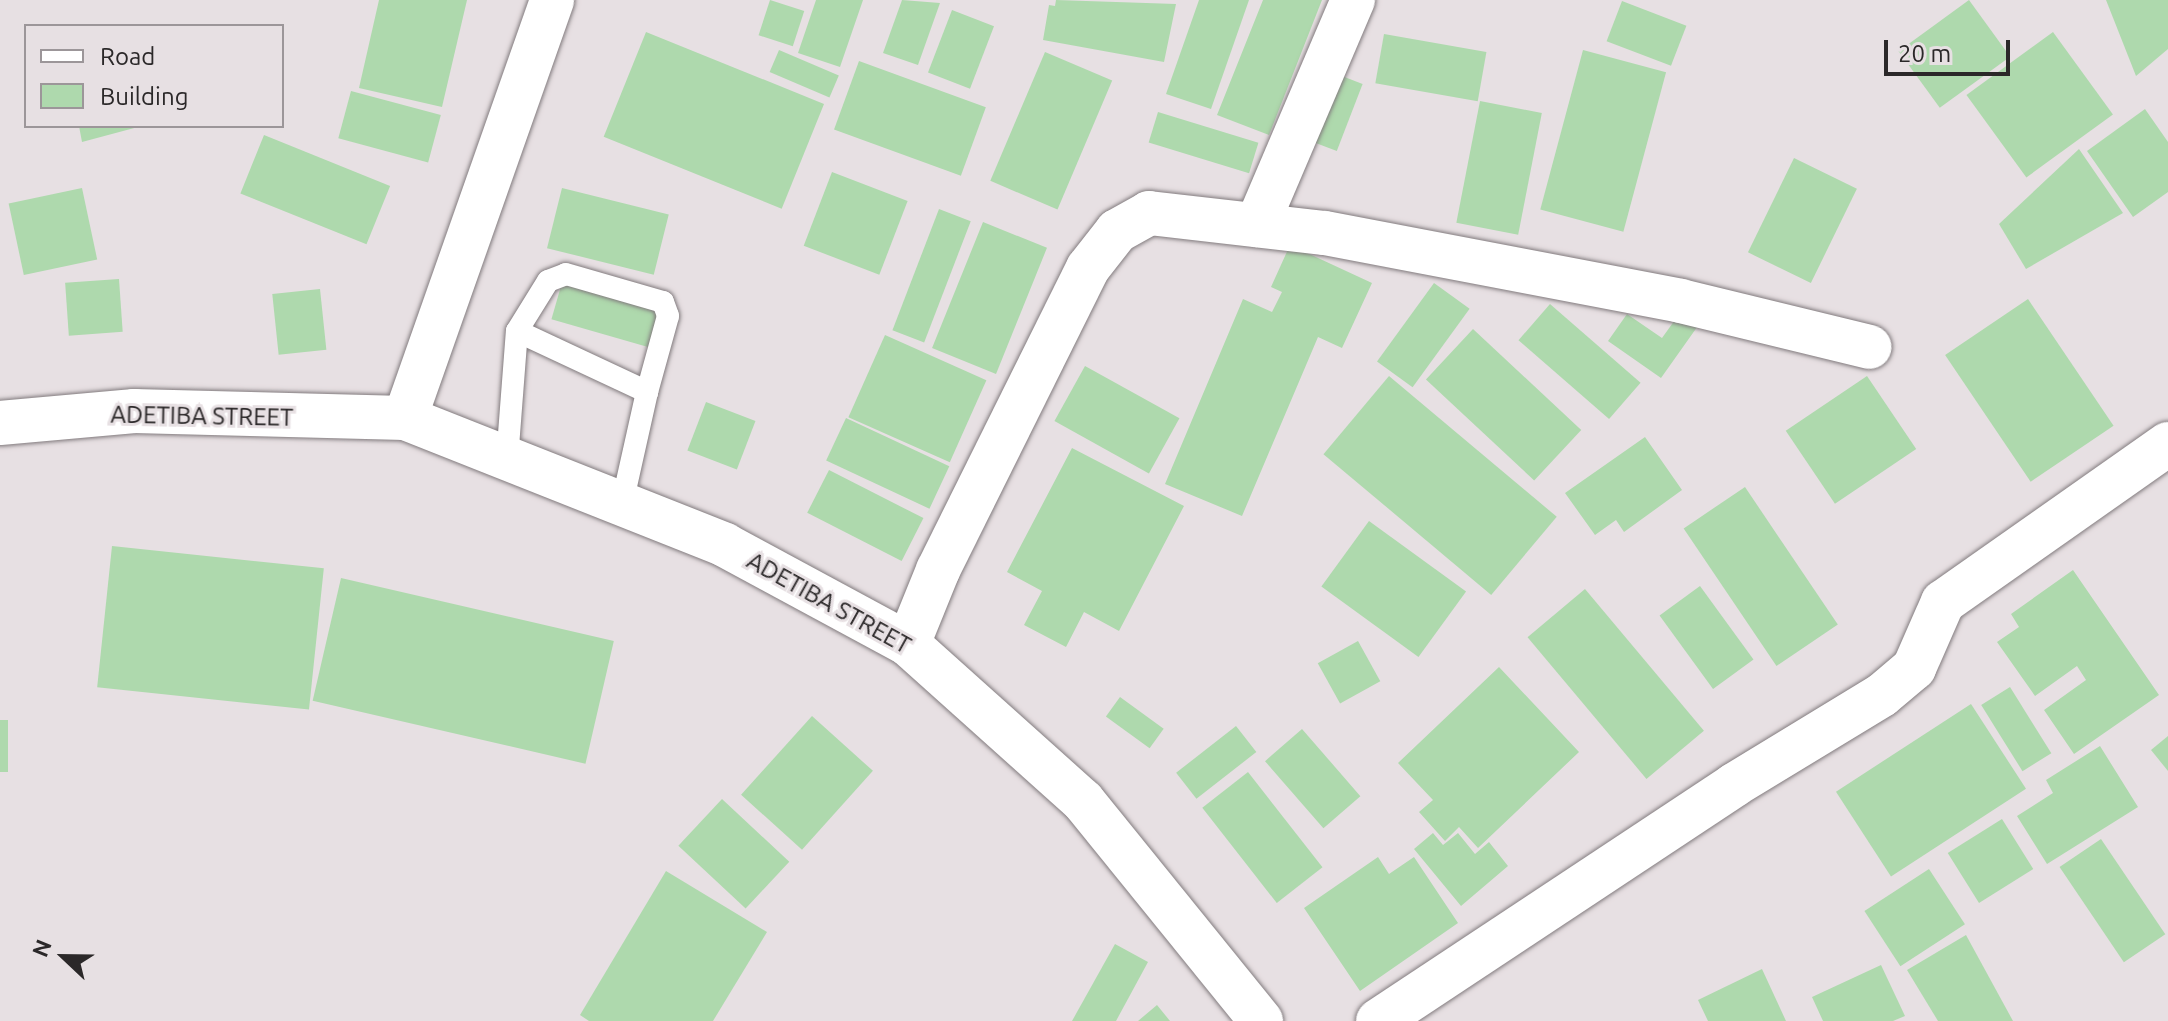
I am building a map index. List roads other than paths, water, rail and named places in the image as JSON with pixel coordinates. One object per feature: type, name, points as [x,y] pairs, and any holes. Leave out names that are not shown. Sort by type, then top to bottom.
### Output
[{"type":"street","points":[[405,418],[552,0]]},
{"type":"street","points":[[1257,225],[1353,0]]},
{"type":"street","points":[[908,644],[938,570],[1088,268],[1117,231],[1149,213],[1325,233],[1681,301],[1869,347]]},
{"type":"street","name":"ADETIBA STREET","points":[[0,423],[134,411],[405,418],[725,545],[908,644],[1083,801],[1261,1021]]},
{"type":"street","points":[[1378,1021],[1734,785],[1882,695],[1914,668],[1943,602],[2168,444]]},
{"type":"lane","points":[[507,460],[517,331],[548,281],[566,274],[656,298],[663,302],[668,316],[622,504]]},
{"type":"lane","points":[[517,331],[647,392]]}]
